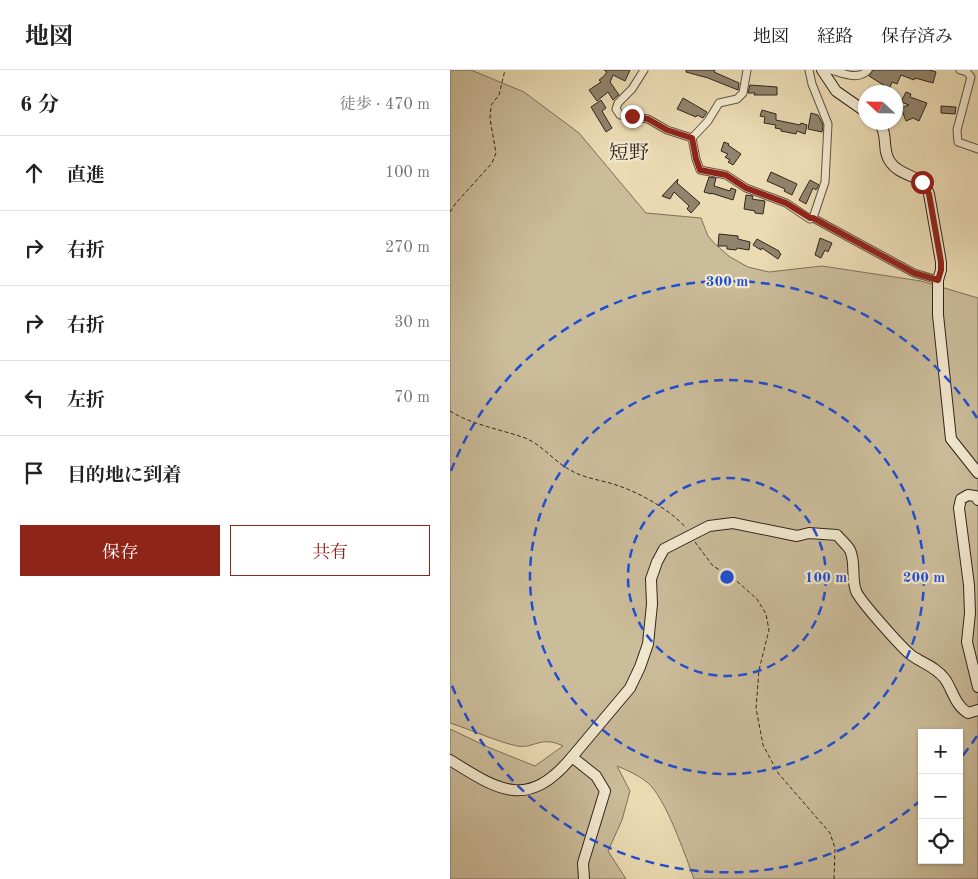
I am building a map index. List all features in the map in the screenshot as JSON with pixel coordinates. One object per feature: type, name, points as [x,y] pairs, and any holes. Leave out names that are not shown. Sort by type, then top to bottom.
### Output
[{"type":"street","points":[[644,70],[632,89],[618,103],[616,109],[620,115],[648,119],[667,130],[692,138]]},
{"type":"street","points":[[692,138],[708,121],[719,103],[737,99],[743,93],[747,70]]},
{"type":"street","points":[[810,70],[812,84],[828,124],[826,182],[813,218]]},
{"type":"street","points":[[822,70],[836,91],[858,106]]},
{"type":"street","points":[[831,70],[856,76],[865,74],[868,70]]},
{"type":"street","points":[[960,70],[967,72],[971,77],[957,130],[958,142],[978,149]]},
{"type":"street","points":[[883,130],[885,151],[891,164],[900,171],[919,179],[927,190],[941,262],[938,280],[938,315],[952,439],[978,473]]},
{"type":"street","points":[[692,138],[700,170],[726,175],[746,188],[786,203],[810,218],[914,273],[938,280]]},
{"type":"street","points":[[978,500],[975,496],[968,495],[962,499],[959,508],[969,585],[970,613],[967,642],[978,688]]},
{"type":"street","points":[[450,760],[490,784],[499,788],[514,790],[536,788],[561,770],[630,688],[640,667],[648,644],[652,604],[651,580],[664,549],[690,534],[709,526],[734,523],[797,536],[809,533],[837,535],[850,550],[856,593],[900,645],[911,655],[934,668],[944,679],[960,709],[968,713],[978,710]]},
{"type":"street","points":[[572,757],[596,776],[604,790],[583,863],[584,879]]},
{"type":"path","points":[[450,212],[492,164],[496,153],[490,119],[491,105],[499,95],[504,70]]},
{"type":"path","points":[[450,411],[501,432],[526,439],[547,452],[571,471],[587,478],[619,486],[675,516],[685,526],[713,566],[732,577],[757,599],[766,614],[769,630],[759,670],[756,708],[763,745],[778,773],[830,833],[835,848],[834,879]]},
{"type":"shaded area","points":[[450,70],[471,70],[524,92],[579,133],[646,213],[701,218],[708,236],[714,243],[730,257],[748,267],[769,272],[822,266],[921,281],[978,298],[978,879],[694,879],[668,813],[654,790],[640,777],[617,766],[630,791],[622,820],[608,851],[626,879],[450,879],[450,729],[535,766],[563,746],[543,742],[528,746],[517,746],[450,723]]},
{"type":"building","points":[[604,70],[630,70],[625,81],[613,75],[610,82],[619,95],[613,100],[608,92],[597,101],[589,90],[601,82],[599,80],[607,72]]},
{"type":"building","points":[[686,70],[715,70],[714,72],[739,83],[738,90],[708,78],[686,72]]},
{"type":"building","points":[[873,70],[930,70],[936,72],[933,83],[915,78],[914,80],[901,75],[897,84],[892,82],[891,85],[883,85],[869,76]]},
{"type":"building","points":[[750,85],[777,87],[777,95],[754,95],[755,93],[748,93]]},
{"type":"building","points":[[906,92],[911,94],[910,97],[927,103],[919,121],[913,118],[906,121],[903,107],[909,105],[903,103]]},
{"type":"building","points":[[683,98],[707,112],[703,118],[677,109]]},
{"type":"building","points":[[601,100],[606,108],[602,111],[612,128],[606,132],[591,107]]},
{"type":"building","points":[[941,106],[956,107],[955,114],[941,113]]},
{"type":"building","points":[[762,110],[776,114],[776,120],[807,125],[805,134],[797,131],[796,134],[781,131],[781,129],[775,128],[776,125],[764,123],[765,117],[760,116]]},
{"type":"building","points":[[811,113],[818,115],[823,125],[822,132],[808,129]]},
{"type":"building","points":[[724,142],[741,154],[733,165],[725,157],[728,154],[721,151]]},
{"type":"building","points":[[771,172],[797,184],[792,195],[784,191],[785,189],[767,181]]},
{"type":"building","points":[[709,177],[716,178],[714,186],[730,191],[731,188],[736,190],[733,200],[704,192]]},
{"type":"building","points":[[678,179],[677,183],[700,203],[691,213],[687,209],[689,206],[674,192],[670,199],[662,196]]},
{"type":"building","points":[[810,180],[819,185],[816,190],[813,188],[806,204],[799,200]]},
{"type":"building","points":[[746,195],[753,196],[752,199],[765,201],[763,214],[744,209]]},
{"type":"building","points":[[719,234],[738,236],[738,239],[750,242],[749,250],[727,249],[727,246],[718,246]]},
{"type":"building","points":[[820,238],[832,243],[828,252],[825,250],[821,258],[815,255]]},
{"type":"building","points":[[757,239],[779,251],[781,254],[778,259],[762,248],[761,250],[753,245]]},
{"type":"district","name":"短野","points":[[629,152]]},
{"type":"route","points":[[632,116],[648,119],[667,130],[692,138],[700,170],[726,175],[746,188],[786,203],[810,218],[858,241],[914,273],[938,280],[941,262],[929,194],[922,182]]}]
